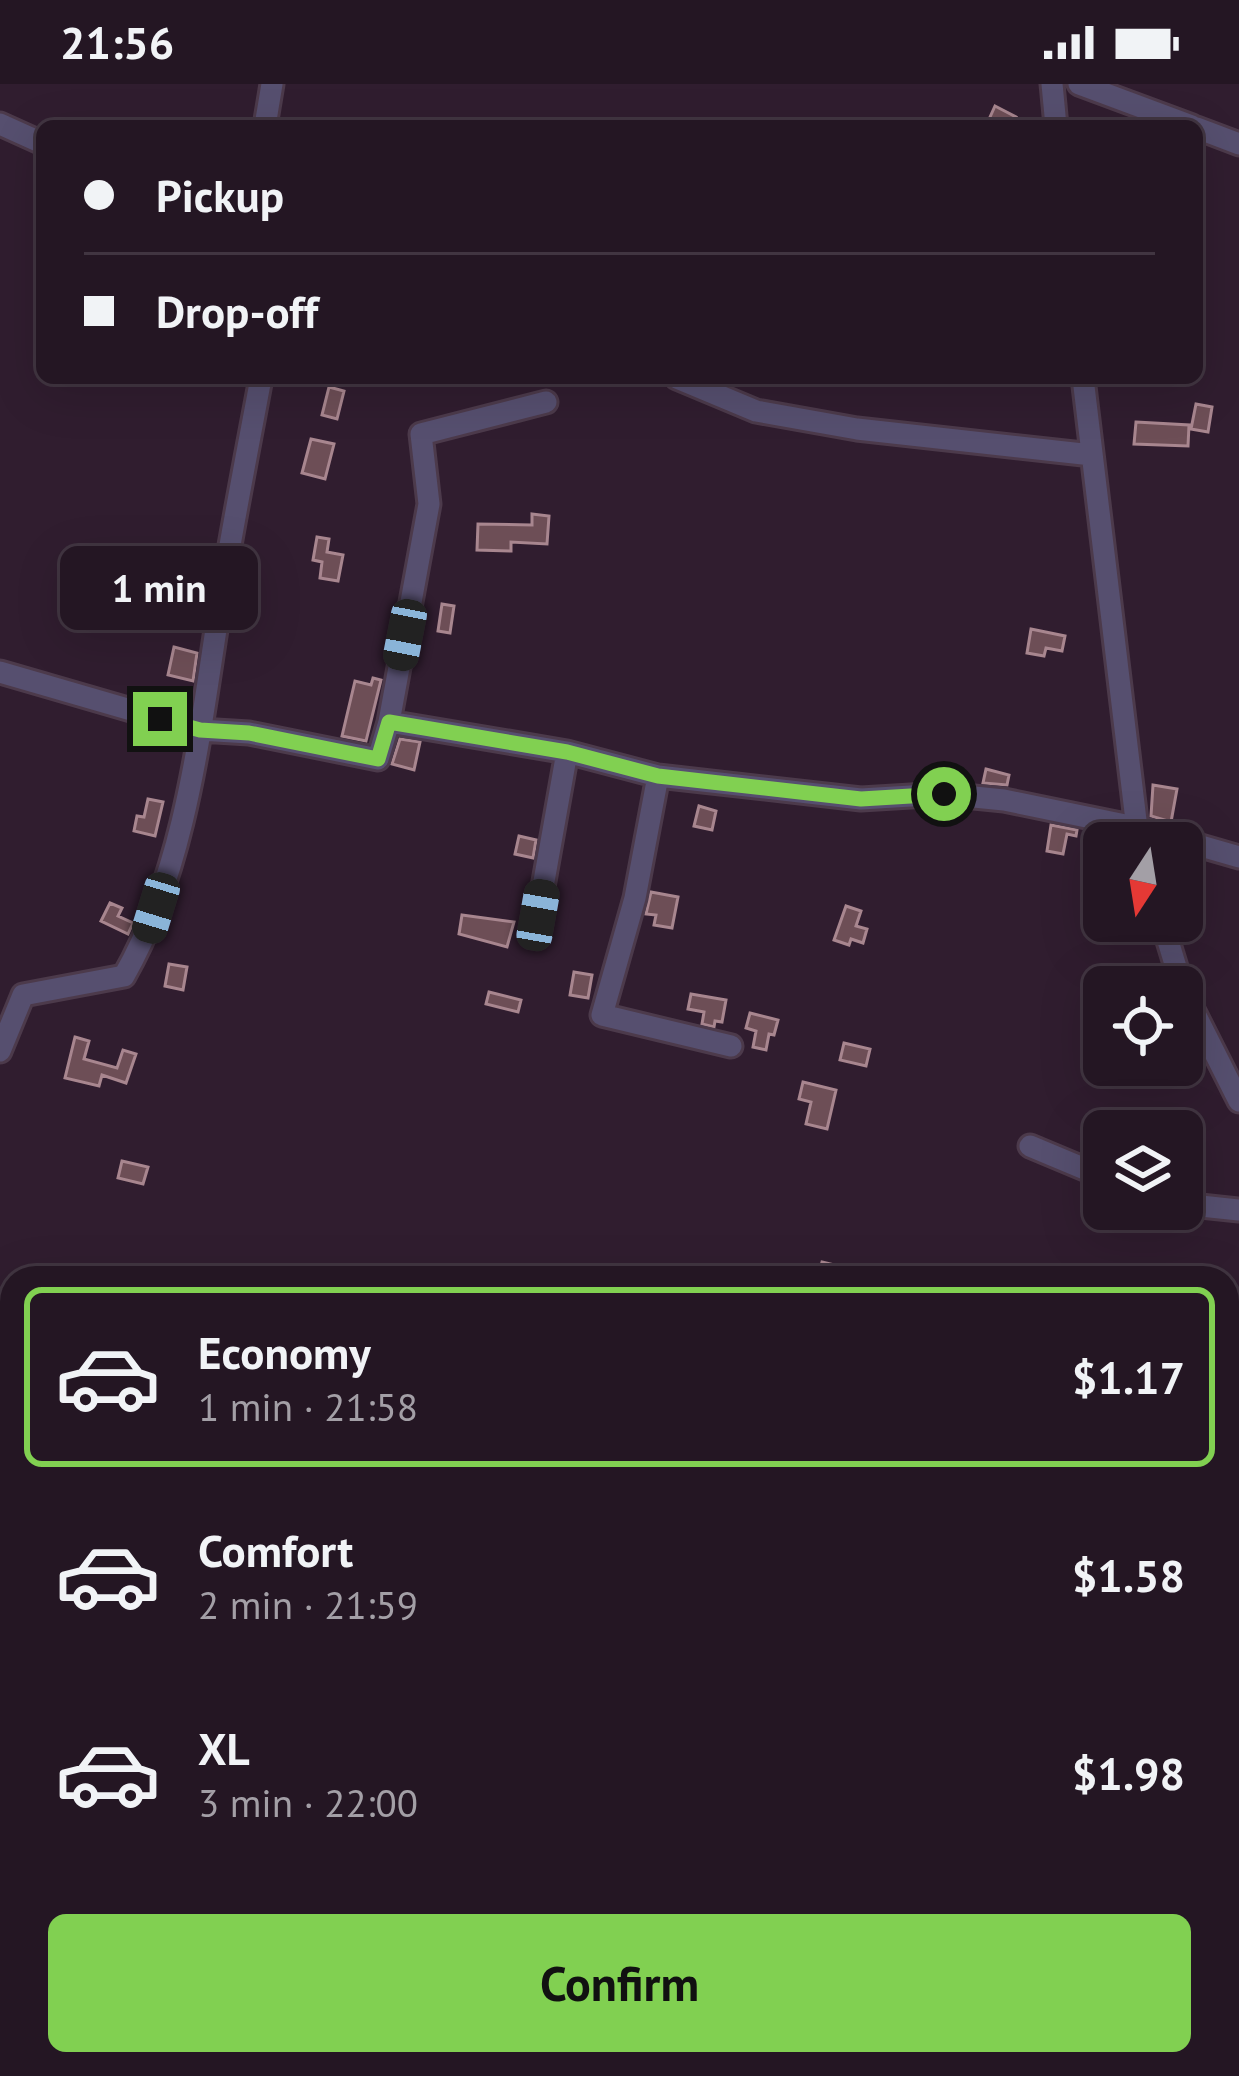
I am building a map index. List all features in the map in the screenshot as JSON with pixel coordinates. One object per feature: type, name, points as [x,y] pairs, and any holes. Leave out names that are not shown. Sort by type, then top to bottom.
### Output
[{"type":"street","points":[[266,120],[272,84]]},
{"type":"street","points":[[1052,84],[1055,120]]},
{"type":"street","points":[[1079,84],[1175,120]]},
{"type":"street","points":[[0,124],[36,140]]},
{"type":"street","points":[[1203,130],[1239,143]]},
{"type":"street","points":[[0,1051],[23,995],[124,976],[149,933],[200,730],[260,384]]},
{"type":"street","points":[[690,384],[755,411],[856,429],[1092,455]]},
{"type":"street","points":[[1085,384],[1135,822]]},
{"type":"street","points":[[0,672],[200,730],[249,733],[378,759],[429,504],[421,434],[546,402]]},
{"type":"street","points":[[389,722],[567,752],[658,776],[861,799],[944,794],[1004,800],[1088,822]]},
{"type":"street","points":[[538,915],[567,752]]},
{"type":"street","points":[[658,776],[635,898],[602,1015],[731,1046]]},
{"type":"street","points":[[1203,849],[1239,857]]},
{"type":"street","points":[[1203,1029],[1239,1101]]},
{"type":"street","points":[[1030,1146],[1083,1168]]},
{"type":"street","points":[[1203,1206],[1239,1210]]},
{"type":"building","points":[[995,106],[1016,117],[1014,120],[989,120]]},
{"type":"building","points":[[329,387],[344,391],[337,419],[322,415]]},
{"type":"building","points":[[1196,404],[1212,407],[1208,432],[1191,429]]},
{"type":"building","points":[[1136,422],[1189,425],[1188,446],[1134,444]]},
{"type":"building","points":[[311,439],[334,444],[325,479],[302,473]]},
{"type":"building","points":[[532,514],[549,516],[547,544],[511,542],[511,551],[477,550],[478,524],[532,525]]},
{"type":"building","points":[[317,537],[329,539],[327,552],[343,555],[338,581],[320,578],[322,562],[313,560]]},
{"type":"building","points":[[442,604],[454,606],[450,633],[438,631]]},
{"type":"building","points":[[1031,629],[1065,636],[1062,651],[1046,648],[1044,656],[1027,653]]},
{"type":"building","points":[[174,647],[197,653],[193,681],[168,675]]},
{"type":"building","points":[[373,678],[381,680],[366,741],[342,736],[355,681],[371,685]]},
{"type":"building","points":[[400,739],[420,742],[414,770],[392,764]]},
{"type":"building","points":[[986,769],[1009,775],[1007,785],[983,783]]},
{"type":"building","points":[[1153,785],[1177,789],[1171,822],[1151,816]]},
{"type":"building","points":[[148,799],[163,802],[155,836],[134,831]]},
{"type":"building","points":[[699,806],[716,811],[712,830],[694,826]]},
{"type":"building","points":[[1051,825],[1077,830],[1076,836],[1067,834],[1063,854],[1047,851]]},
{"type":"building","points":[[519,836],[536,840],[533,858],[515,854]]},
{"type":"building","points":[[651,892],[678,897],[672,928],[654,925],[656,915],[646,914]]},
{"type":"building","points":[[110,903],[122,908],[118,916],[133,923],[128,934],[101,921]]},
{"type":"building","points":[[846,906],[861,911],[856,926],[867,929],[863,943],[834,940]]},
{"type":"building","points":[[462,915],[514,922],[507,947],[459,934]]},
{"type":"building","points":[[169,964],[187,967],[183,990],[165,986]]},
{"type":"building","points":[[574,972],[592,975],[588,998],[570,995]]},
{"type":"building","points":[[489,992],[521,1000],[518,1012],[486,1004]]},
{"type":"building","points":[[691,994],[726,1000],[722,1022],[715,1021],[714,1027],[702,1024],[704,1012],[688,1009]]},
{"type":"building","points":[[750,1013],[778,1020],[766,1050],[753,1047],[756,1031],[746,1028]]},
{"type":"building","points":[[75,1037],[89,1041],[84,1059],[117,1068],[123,1050],[136,1054],[126,1083],[102,1075],[99,1086],[65,1078]]},
{"type":"building","points":[[844,1043],[870,1049],[866,1066],[840,1060]]},
{"type":"building","points":[[803,1082],[836,1090],[827,1129],[806,1124],[811,1102],[799,1099]]},
{"type":"building","points":[[122,1161],[148,1167],[143,1184],[118,1178]]},
{"type":"route","points":[[160,719],[200,730],[249,733],[378,759],[389,722],[567,752],[658,776],[861,799],[944,794]]}]
